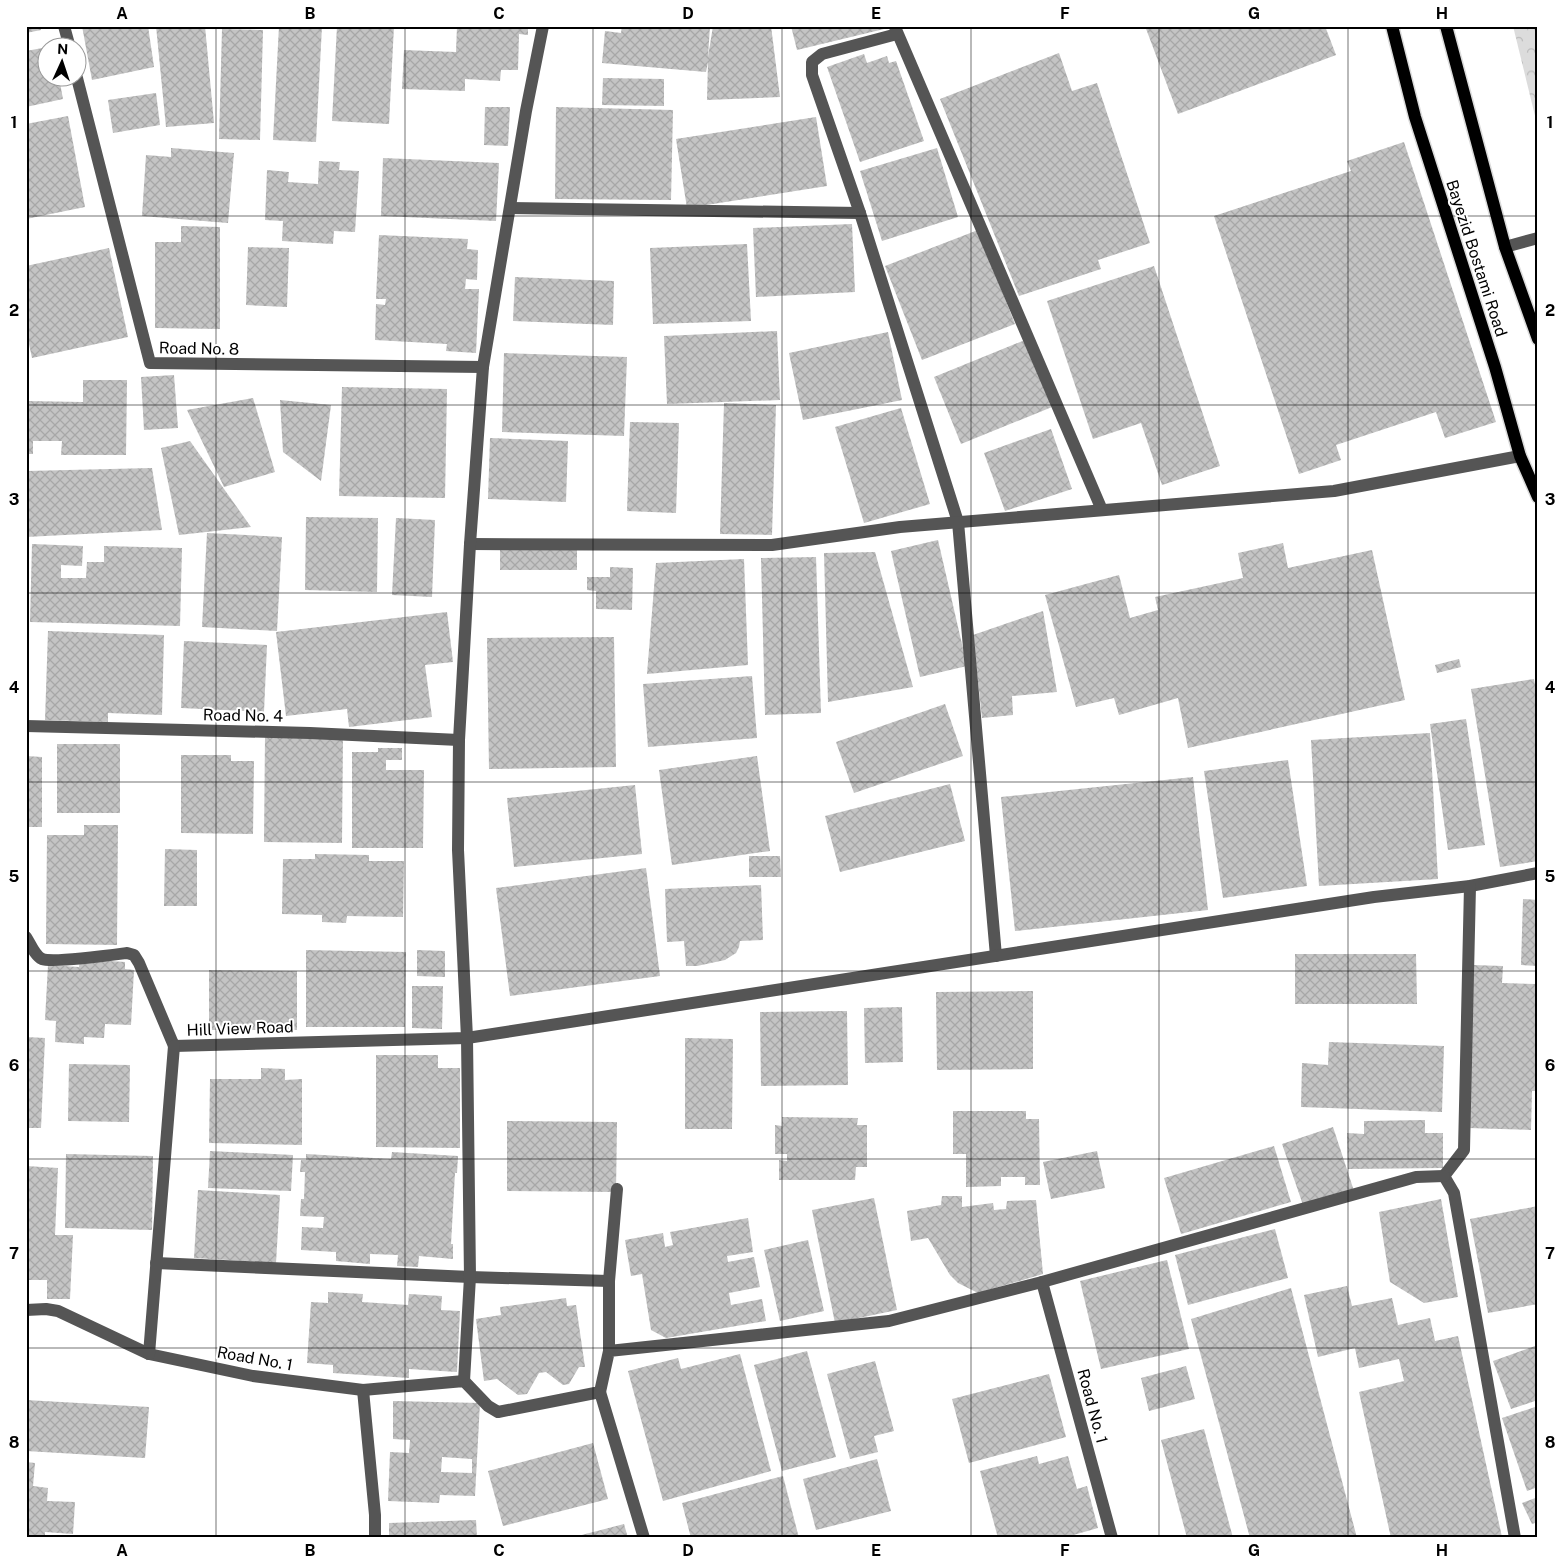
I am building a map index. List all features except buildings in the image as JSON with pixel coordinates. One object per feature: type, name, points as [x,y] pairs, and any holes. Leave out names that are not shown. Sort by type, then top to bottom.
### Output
[{"type":"main road","name":"Bayezid Bostami Road","points":[[1392,26],[1415,118],[1495,367],[1520,456],[1538,497]]},
{"type":"main road","name":"Bayezid Bostami Road","points":[[1446,26],[1506,247],[1538,339]]},
{"type":"street","points":[[543,26],[526,111],[483,367],[470,544],[459,740],[458,850],[467,1038],[470,1277],[464,1381],[488,1406],[498,1412],[600,1392]]},
{"type":"street","points":[[996,956],[958,522],[860,213],[812,75],[812,62],[822,54],[896,30],[1102,510]]},
{"type":"street","name":"Road No. 8","points":[[80,88],[150,363],[483,367]]},
{"type":"street","points":[[510,208],[860,213]]},
{"type":"street","points":[[1506,247],[1538,238]]},
{"type":"street","points":[[470,544],[772,545],[900,526],[1334,491],[1520,456]]},
{"type":"street","name":"Road No. 4","points":[[26,726],[310,733],[459,740]]},
{"type":"street","name":"Hill View Road","points":[[26,937],[42,959],[55,960],[127,953],[134,955],[174,1046],[467,1038],[1374,897],[1470,886],[1538,873]]},
{"type":"street","points":[[1444,1176],[1464,1150],[1470,886]]},
{"type":"street","points":[[149,1354],[174,1046]]},
{"type":"street","points":[[609,1351],[889,1321],[1042,1282],[1416,1177],[1444,1176]]},
{"type":"street","points":[[1444,1176],[1454,1192],[1515,1538]]},
{"type":"street","points":[[617,1189],[610,1281],[609,1351],[600,1392],[644,1538]]},
{"type":"street","points":[[156,1263],[470,1277],[610,1281]]},
{"type":"street","name":"Road No. 1","points":[[1042,1282],[1112,1538]]},
{"type":"street","name":"Road No. 1","points":[[26,1310],[46,1309],[58,1311],[149,1354],[253,1376],[363,1390],[464,1381]]},
{"type":"street","points":[[363,1390],[375,1515],[375,1538]]},
{"type":"green space","points":[[1513,26],[1538,26],[1538,128]]}]
